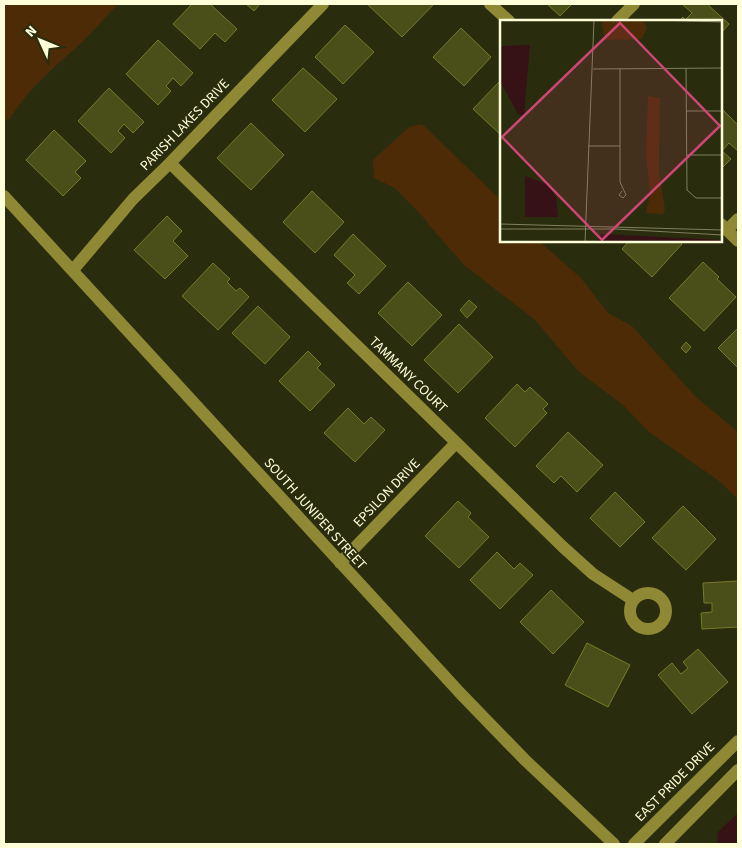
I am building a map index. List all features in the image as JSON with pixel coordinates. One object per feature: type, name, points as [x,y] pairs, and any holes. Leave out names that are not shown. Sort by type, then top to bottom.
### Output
[{"type":"street","name":"PARISH LAKES DRIVE","points":[[73,270],[133,199],[323,4]]},
{"type":"street","points":[[490,4],[507,20]]},
{"type":"street","points":[[617,20],[634,4]]},
{"type":"street","name":"TAMMANY COURT","points":[[170,163],[456,443],[593,574],[633,600]]},
{"type":"street","name":"SOUTH JUNIPER STREET","points":[[4,196],[340,563],[518,754],[614,844]]},
{"type":"street","points":[[738,219],[724,227],[738,241]]},
{"type":"street","name":"EPSILON DRIVE","points":[[340,563],[456,443]]},
{"type":"street","name":"EAST PRIDE DRIVE","points":[[634,844],[738,741]]},
{"type":"street","points":[[664,844],[738,770]]},
{"type":"shaded area","points":[[4,4],[118,4],[25,97],[10,119],[4,120]]},
{"type":"shaded area","points":[[422,124],[500,199],[500,242],[540,242],[581,278],[608,313],[632,326],[696,397],[738,432],[738,499],[719,481],[649,432],[623,405],[579,372],[535,320],[464,265],[424,218],[395,188],[374,178],[373,160],[409,127]]},
{"type":"shaded area","points":[[738,813],[738,844],[717,844],[718,832]]},
{"type":"building","points":[[192,4],[210,4],[237,29],[225,42],[215,33],[200,49],[173,24]]},
{"type":"building","points":[[246,4],[260,4],[254,11]]},
{"type":"building","points":[[367,4],[434,4],[402,37]]},
{"type":"building","points":[[547,4],[572,4],[560,16]]},
{"type":"building","points":[[682,4],[707,4],[729,24],[722,32],[722,20],[685,20],[692,13]]},
{"type":"building","points":[[345,25],[374,52],[343,84],[315,57]]},
{"type":"building","points":[[461,28],[491,57],[464,86],[433,57]]},
{"type":"building","points":[[158,40],[193,73],[181,86],[173,78],[166,86],[171,91],[158,105],[126,74]]},
{"type":"building","points":[[303,68],[337,99],[305,132],[272,100]]},
{"type":"building","points":[[499,82],[500,82],[500,134],[473,109]]},
{"type":"building","points":[[109,88],[144,122],[133,133],[124,124],[118,131],[125,138],[111,153],[78,121]]},
{"type":"building","points":[[722,109],[738,125],[738,151],[729,143],[722,151]]},
{"type":"building","points":[[251,123],[284,155],[251,190],[217,158]]},
{"type":"building","points":[[54,130],[86,161],[75,172],[81,178],[63,196],[26,160]]},
{"type":"building","points":[[722,151],[731,159],[722,168]]},
{"type":"building","points":[[312,191],[344,222],[315,253],[283,222]]},
{"type":"building","points":[[167,216],[182,231],[173,241],[188,256],[165,279],[134,250]]},
{"type":"building","points":[[353,234],[386,266],[359,294],[347,283],[355,275],[334,255]]},
{"type":"building","points":[[628,242],[680,242],[682,244],[652,277],[622,249]]},
{"type":"building","points":[[703,262],[736,297],[704,331],[669,298]]},
{"type":"building","points":[[213,263],[230,279],[227,282],[236,291],[240,288],[249,297],[218,330],[182,296]]},
{"type":"building","points":[[408,282],[442,315],[412,346],[378,313]]},
{"type":"building","points":[[469,300],[477,307],[467,318],[460,310]]},
{"type":"building","points":[[258,306],[290,337],[265,364],[232,333]]},
{"type":"building","points":[[459,324],[493,357],[458,393],[424,360]]},
{"type":"building","points":[[738,328],[738,368],[718,348]]},
{"type":"building","points":[[686,342],[691,347],[686,353],[681,348]]},
{"type":"building","points":[[308,351],[321,364],[317,368],[335,385],[310,411],[279,381]]},
{"type":"building","points":[[517,384],[525,392],[530,387],[548,404],[543,409],[547,413],[515,447],[485,418]]},
{"type":"building","points":[[348,408],[364,424],[371,417],[385,430],[355,462],[324,433]]},
{"type":"building","points":[[568,432],[603,465],[577,492],[561,476],[554,483],[536,466]]},
{"type":"building","points":[[615,492],[645,522],[620,547],[590,518]]},
{"type":"building","points":[[458,501],[471,513],[468,517],[489,537],[459,568],[425,536]]},
{"type":"building","points":[[683,506],[716,539],[686,570],[652,538]]},
{"type":"building","points":[[497,552],[514,569],[520,563],[533,575],[500,609],[470,580]]},
{"type":"building","points":[[738,581],[738,627],[702,629],[701,613],[712,612],[712,603],[704,603],[703,583]]},
{"type":"building","points":[[551,590],[584,622],[553,654],[520,622]]},
{"type":"building","points":[[587,643],[630,665],[608,707],[565,685]]},
{"type":"building","points":[[698,649],[728,682],[692,714],[658,675],[672,663],[681,674],[688,668],[683,662]]}]
